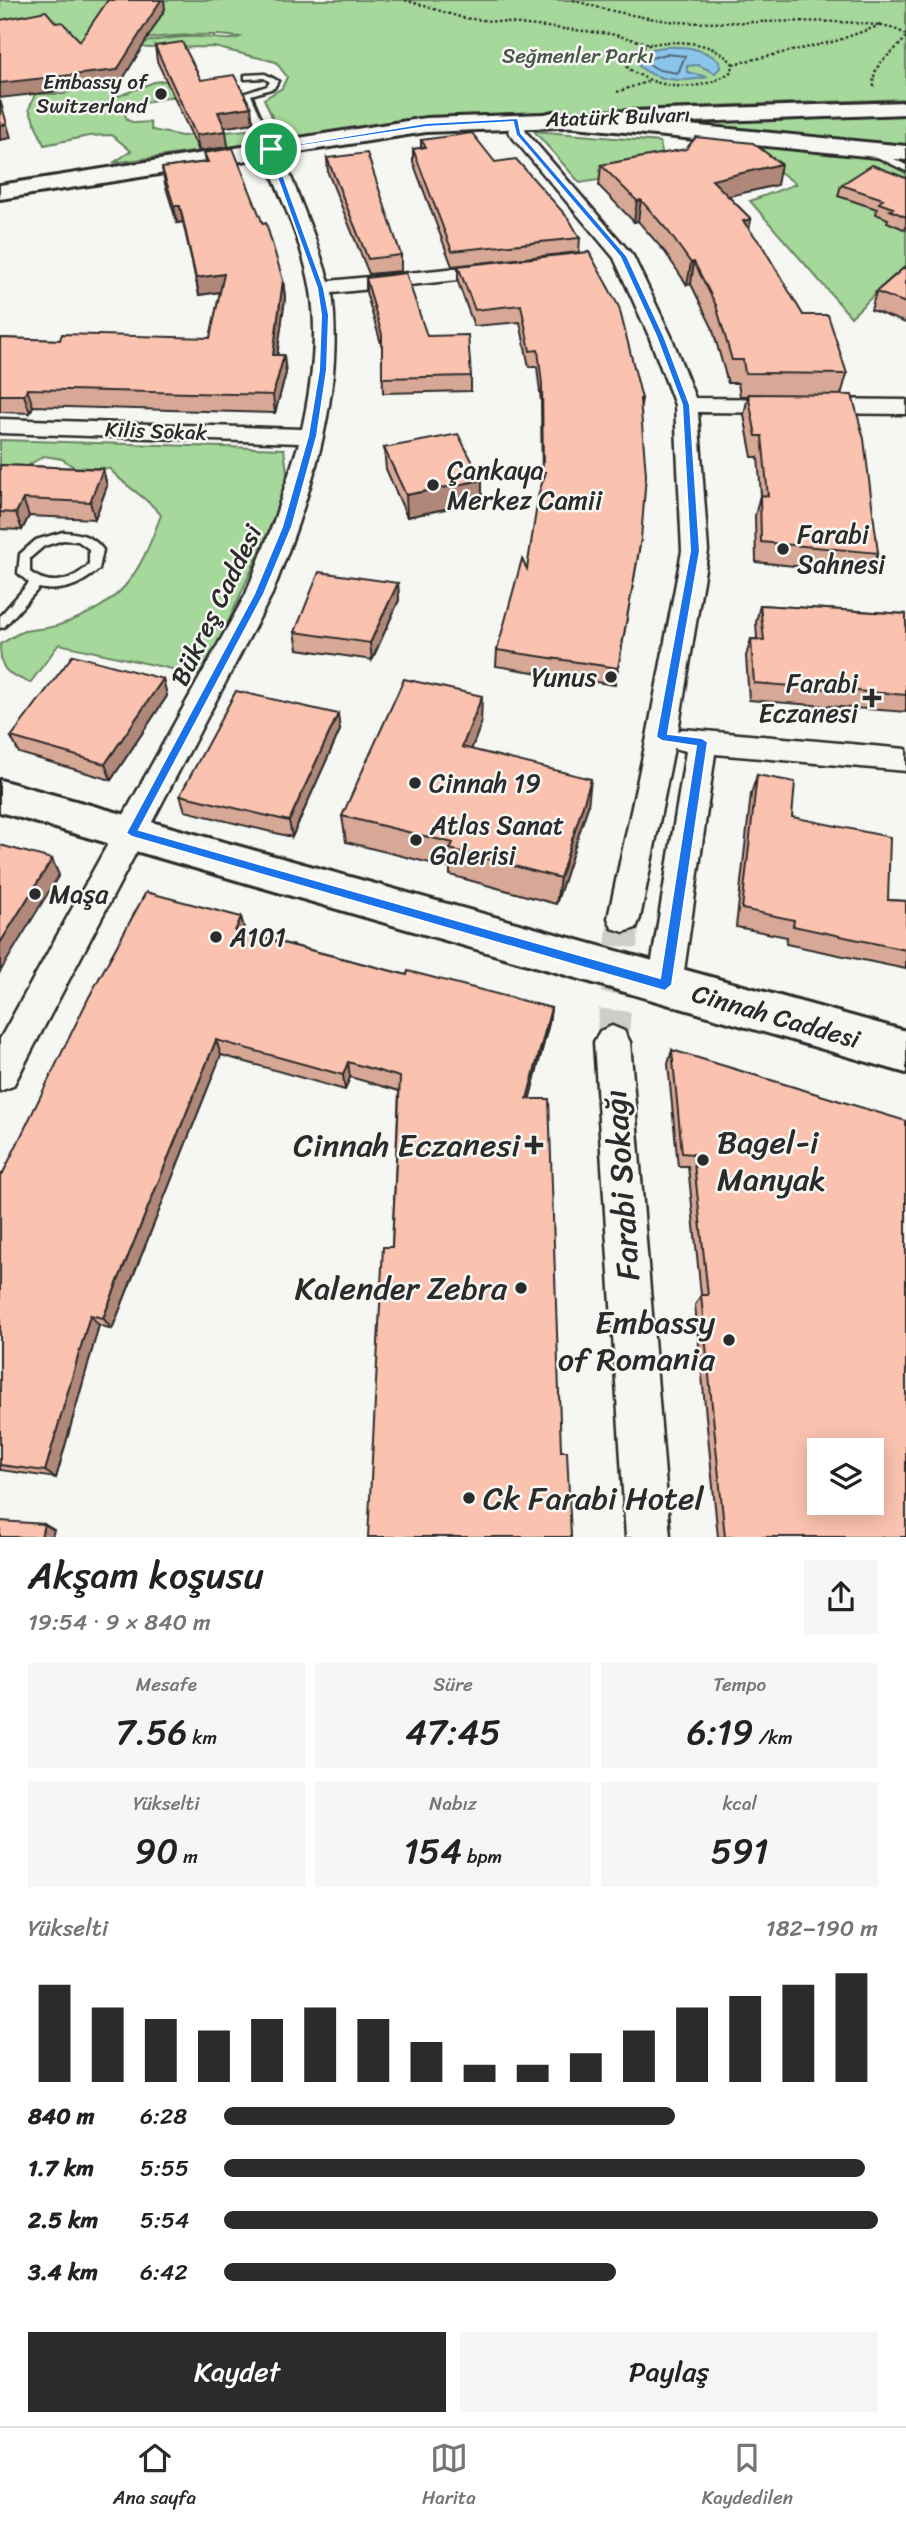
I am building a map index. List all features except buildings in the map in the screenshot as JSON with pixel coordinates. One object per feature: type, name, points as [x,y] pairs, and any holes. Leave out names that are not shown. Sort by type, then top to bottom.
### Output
[{"type":"main road","name":"Atatürk Bulvarı","points":[[0,192],[426,125],[546,118],[899,108]]},
{"type":"main road","points":[[546,118],[906,153]]},
{"type":"main road","name":"Cinnah Caddesi","points":[[0,796],[906,1052]]},
{"type":"street","points":[[516,120],[518,133],[623,256],[660,336],[686,405],[695,551],[662,737],[624,918]]},
{"type":"street","name":"Bükreş Caddesi","points":[[0,1074],[259,594],[287,527],[312,436],[323,370],[325,315],[321,288],[271,149]]},
{"type":"street","points":[[596,259],[623,256]]},
{"type":"street","points":[[321,288],[513,268]]},
{"type":"street","points":[[686,405],[906,407]]},
{"type":"street","name":"Kilis Sokak","points":[[0,426],[312,436]]},
{"type":"street","points":[[662,737],[906,760]]},
{"type":"street","points":[[665,985],[702,742]]},
{"type":"street","name":"Farabi Sokağı","points":[[612,1042],[648,1537]]},
{"type":"lane","points":[[248,77],[265,76],[274,81],[270,88],[247,94],[271,149]]},
{"type":"lane","points":[[870,150],[906,168]]},
{"type":"lane","points":[[74,536],[85,539],[97,550],[95,566],[77,581],[52,586],[36,583],[24,573],[22,565],[24,557],[40,543],[51,538],[74,536]]},
{"type":"lane","points":[[0,624],[36,583]]},
{"type":"path","points":[[405,0],[449,14],[522,26],[619,35],[651,44]]},
{"type":"path","points":[[573,0],[614,12],[725,25],[860,22],[883,24],[906,34],[901,48],[879,63],[872,73],[873,85],[899,108]]},
{"type":"path","points":[[733,64],[836,41],[883,24]]},
{"type":"path","points":[[677,42],[703,45],[728,57],[733,64],[732,71],[726,77],[700,85],[674,85],[649,81],[636,75],[628,68],[626,61],[629,54],[651,44],[677,42]]},
{"type":"green space","name":"Seğmenler Parkı","points":[[0,0],[906,0],[906,99],[465,115],[282,139],[264,99],[282,88],[287,77],[276,62],[214,47],[148,48],[131,45],[175,38],[240,37],[184,35],[129,41],[18,63],[0,87]]},
{"type":"green space","points":[[194,77],[202,90],[123,107],[127,120],[135,123],[150,122],[152,130],[182,136],[247,130],[257,143],[113,163],[131,151],[112,135],[89,136],[44,145],[29,109],[35,94],[64,94],[79,87],[107,88],[119,96],[154,82]]},
{"type":"green space","points":[[906,108],[906,279],[895,275],[851,317],[750,201],[796,184],[756,154],[755,140],[633,129],[665,115]]},
{"type":"green space","points":[[534,131],[660,142],[665,169],[580,183]]},
{"type":"green space","points":[[0,440],[284,449],[288,480],[265,540],[204,676],[59,644],[30,683],[6,670],[1,660],[0,644],[24,631],[56,626],[79,618],[97,609],[125,586],[144,556],[161,515],[110,469],[74,467],[62,459],[44,456],[0,482]]},
{"type":"water","points":[[665,47],[700,51],[719,61],[720,68],[715,73],[698,65],[687,66],[687,72],[708,77],[681,80],[654,75],[639,66],[637,59],[652,49]]},
{"type":"tunnel","points":[[612,1042],[624,918]]},
{"type":"place","name":"Embassy of Switzerland","points":[[161,94]]},
{"type":"place","name":"Çankaya Merkez Camii","points":[[433,485]]},
{"type":"place","name":"Farabi Sahnesi","points":[[783,549]]},
{"type":"place","name":"Yunus","points":[[611,677]]},
{"type":"place","name":"Farabi Eczanesi","points":[[872,698]]},
{"type":"place","name":"Cinnah 19","points":[[415,783]]},
{"type":"place","name":"Atlas Sanat Galerisi","points":[[416,840]]},
{"type":"place","name":"Maşa","points":[[35,894]]},
{"type":"place","name":"A101","points":[[216,937]]},
{"type":"place","name":"Cinnah Eczanesi","points":[[534,1145]]},
{"type":"place","name":"Bagel-i Manyak","points":[[703,1160]]},
{"type":"place","name":"Kalender Zebra","points":[[521,1288]]},
{"type":"place","name":"Embassy of Romania","points":[[729,1340]]},
{"type":"place","name":"Ck Farabi Hotel","points":[[469,1498]]},
{"type":"route","points":[[516,120],[518,133],[623,256],[660,336],[686,405],[695,551],[662,737],[702,742],[665,985],[132,833],[259,594],[287,527],[312,436],[323,370],[325,315],[321,288],[271,149],[426,125],[516,120]]}]
